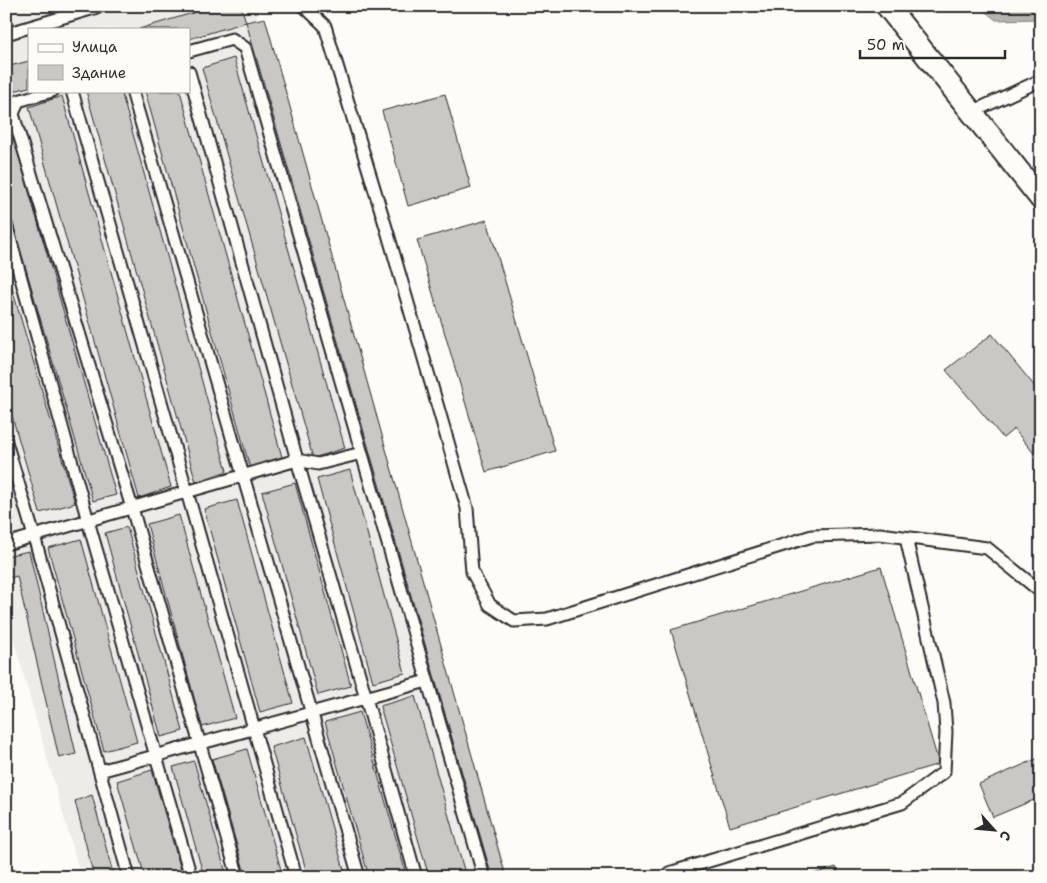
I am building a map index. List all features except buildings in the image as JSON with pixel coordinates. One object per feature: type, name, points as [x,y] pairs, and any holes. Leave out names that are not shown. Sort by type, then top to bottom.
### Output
[{"type":"street","points":[[887,6],[1041,199]]},
{"type":"lane","points":[[6,34],[101,6]]},
{"type":"lane","points":[[304,6],[325,26],[331,45],[467,508],[472,572],[490,605],[514,621],[547,619],[812,536],[880,534],[987,548],[1041,592]]},
{"type":"lane","points":[[190,51],[232,39],[245,48],[484,877]]},
{"type":"lane","points":[[190,76],[416,877]]},
{"type":"lane","points":[[972,112],[1041,80]]},
{"type":"lane","points":[[49,92],[18,101],[13,114],[132,508],[238,877]]},
{"type":"lane","points":[[72,92],[188,492],[296,877]]},
{"type":"lane","points":[[132,92],[358,877]]},
{"type":"lane","points":[[6,224],[88,520],[191,877]]},
{"type":"lane","points":[[6,442],[129,877]]},
{"type":"lane","points":[[6,544],[297,460],[318,464],[362,453]]},
{"type":"lane","points":[[667,877],[669,873],[902,803],[944,772],[946,732],[944,703],[906,538]]},
{"type":"lane","points":[[100,771],[427,681]]},
{"type":"shaded area","points":[[6,6],[254,6],[508,877],[81,877],[6,613]]},
{"type":"shaded area","points":[[978,6],[1041,6],[1041,19],[996,20]]}]
